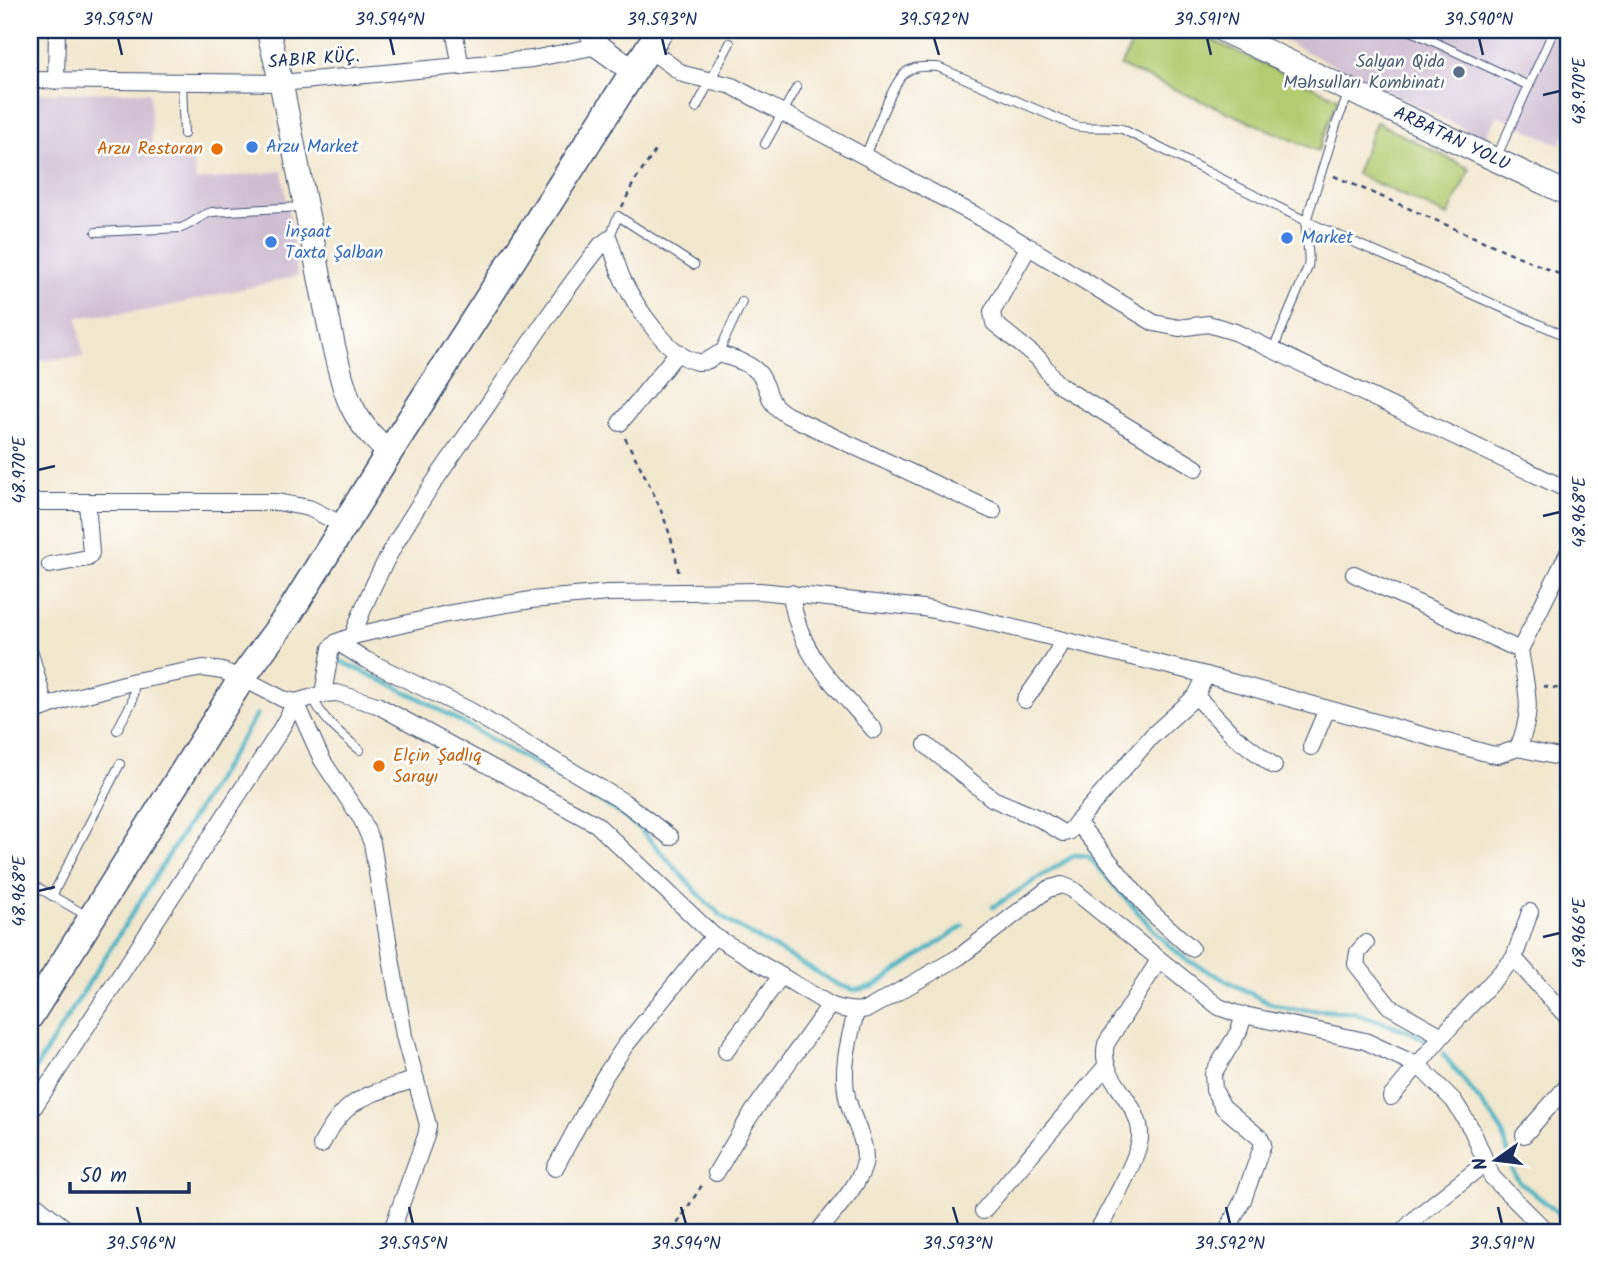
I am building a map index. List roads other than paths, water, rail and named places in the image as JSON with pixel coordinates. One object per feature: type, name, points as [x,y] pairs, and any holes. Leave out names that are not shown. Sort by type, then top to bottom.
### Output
[{"type":"main road","points":[[242,678],[278,608],[380,444],[623,64],[651,36]]},
{"type":"main road","points":[[30,1016],[242,678],[289,614],[651,36]]},
{"type":"street","points":[[55,81],[57,30]]},
{"type":"street","points":[[268,30],[344,387],[352,411],[363,428],[380,444]]},
{"type":"street","points":[[454,30],[461,67]]},
{"type":"street","name":"ARBATAN YOLU","points":[[1222,30],[1495,159],[1565,185]]},
{"type":"street","points":[[651,36],[683,74],[732,86],[865,156],[990,223],[1154,323],[1179,328],[1208,324],[1218,326],[1568,490]]},
{"type":"street","points":[[594,38],[623,64]]},
{"type":"street","name":"SABIR KÜÇ.","points":[[30,80],[281,83],[532,59],[594,38]]},
{"type":"street","points":[[345,639],[397,539],[554,309],[601,245],[609,239],[631,296],[646,319],[678,352],[697,362],[706,362],[718,354],[755,369],[762,377],[770,401],[787,415],[993,511]]},
{"type":"street","points":[[1029,246],[992,312],[994,323],[1039,359],[1062,387],[1196,468]]},
{"type":"street","points":[[620,423],[678,352]]},
{"type":"street","points":[[30,502],[277,502],[309,508],[333,520]]},
{"type":"street","points":[[50,565],[88,558],[91,553],[87,502]]},
{"type":"street","points":[[1518,748],[1527,727],[1528,717],[1520,650],[1568,552]]},
{"type":"street","points":[[1354,574],[1520,650]]},
{"type":"street","points":[[318,695],[331,648],[345,639],[447,614],[531,600],[608,593],[740,590],[923,608],[1206,675],[1490,754],[1498,755],[1518,748],[1568,759]]},
{"type":"street","points":[[791,593],[793,613],[801,637],[811,655],[874,730]]},
{"type":"street","points":[[345,639],[383,668],[469,710],[624,802],[670,837]]},
{"type":"street","points":[[1025,700],[1053,660],[1063,640]]},
{"type":"street","points":[[30,653],[45,706]]},
{"type":"street","points":[[30,713],[45,706],[135,681],[203,668],[242,678],[283,699],[296,702],[318,695],[349,696],[377,705],[596,824],[714,936],[830,1005],[856,1012],[869,1009],[943,968],[1048,889],[1062,885],[1072,889],[1219,1007],[1244,1015],[1365,1041],[1419,1066],[1454,1101],[1472,1130],[1492,1177],[1545,1231]]},
{"type":"street","points":[[926,745],[993,799],[1040,819],[1063,833],[1069,832],[1152,736],[1196,696],[1206,675]]},
{"type":"street","points":[[1196,696],[1233,735],[1274,766]]},
{"type":"street","points":[[296,702],[321,760],[362,820],[372,843],[404,1036],[428,1125],[391,1232]]},
{"type":"street","points":[[30,1113],[278,734],[296,702]]},
{"type":"street","points":[[1311,747],[1327,709]]},
{"type":"street","points":[[1077,822],[1151,912],[1191,948]]},
{"type":"street","points":[[1391,1097],[1442,1036],[1514,958],[1530,912]]},
{"type":"street","points":[[555,1168],[604,1077],[625,1046],[714,936]]},
{"type":"street","points":[[1366,943],[1358,952],[1356,964],[1380,997],[1389,1006],[1442,1036]]},
{"type":"street","points":[[1514,958],[1568,1018]]},
{"type":"street","points":[[1097,1232],[1135,1157],[1140,1140],[1137,1116],[1106,1066],[1103,1054],[1106,1044],[1159,960]]},
{"type":"street","points":[[726,1051],[781,976]]},
{"type":"street","points":[[716,1173],[751,1116],[830,1005]]},
{"type":"street","points":[[818,1232],[859,1178],[864,1167],[865,1156],[847,1097],[844,1072],[856,1012]]},
{"type":"street","points":[[1227,1232],[1243,1200],[1264,1144],[1223,1107],[1214,1090],[1213,1074],[1233,1042],[1244,1015]]},
{"type":"street","points":[[983,1211],[1106,1066]]},
{"type":"street","points":[[320,1145],[332,1123],[358,1099],[416,1079]]},
{"type":"street","points":[[1524,1135],[1568,1086]]},
{"type":"street","points":[[1402,1232],[1419,1215],[1485,1164]]},
{"type":"street","points":[[30,1199],[70,1232]]},
{"type":"lane","points":[[1409,30],[1529,86]]},
{"type":"lane","points":[[1495,159],[1554,30]]},
{"type":"lane","points":[[696,108],[730,43]]},
{"type":"lane","points":[[865,156],[897,82],[906,71],[922,66],[938,67],[1075,127],[1088,129],[1110,126],[1122,129],[1306,221],[1568,337]]},
{"type":"lane","points":[[181,83],[184,134]]},
{"type":"lane","points":[[765,144],[797,87]]},
{"type":"lane","points":[[1273,350],[1308,268],[1310,254],[1305,231],[1306,221],[1337,122],[1350,90]]},
{"type":"lane","points":[[96,232],[181,228],[212,212],[280,210],[305,206]]},
{"type":"lane","points":[[609,239],[618,216],[694,265]]},
{"type":"lane","points":[[718,354],[741,302]]},
{"type":"lane","points":[[117,730],[132,702],[135,681]]},
{"type":"lane","points":[[318,695],[318,711],[359,750]]},
{"type":"lane","points":[[52,896],[120,764]]},
{"type":"lane","points":[[30,883],[91,918]]},
{"type":"waterway","points":[[338,660],[419,698],[615,810],[641,830],[706,902],[729,922],[839,985],[855,990],[873,987],[963,926]]},
{"type":"waterway","points":[[30,1077],[257,714]]},
{"type":"waterway","points":[[993,907],[1075,855],[1088,856],[1162,939],[1185,959],[1269,1003],[1291,1009],[1351,1012],[1412,1032],[1426,1041]]},
{"type":"waterway","points":[[1443,1054],[1503,1133],[1513,1172],[1520,1182],[1568,1221]]},
{"type":"place","name":"Salyan Qida Məhsulları Kombinatı","points":[[1459,72]]},
{"type":"place","name":"Arzu Market","points":[[252,147]]},
{"type":"place","name":"Arzu Restoran","points":[[217,149]]},
{"type":"place","name":"Market","points":[[1287,238]]},
{"type":"place","name":"İnşaat Taxta Şalban","points":[[271,242]]},
{"type":"place","name":"Elçin Şadlıq Sarayı","points":[[379,766]]}]
